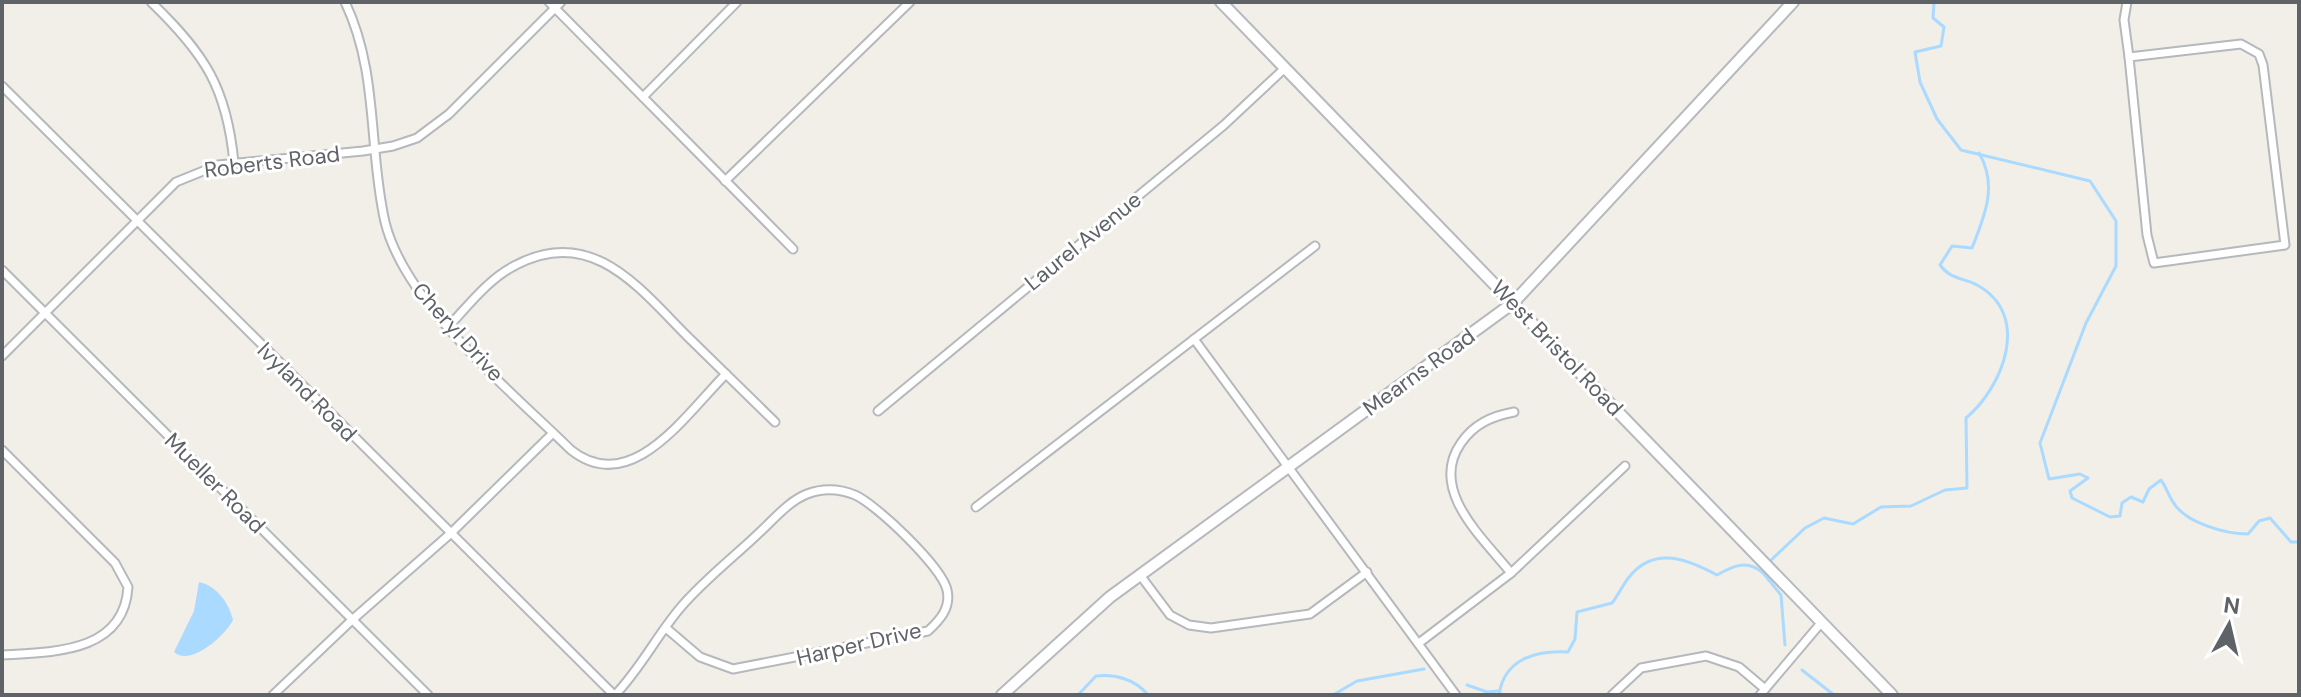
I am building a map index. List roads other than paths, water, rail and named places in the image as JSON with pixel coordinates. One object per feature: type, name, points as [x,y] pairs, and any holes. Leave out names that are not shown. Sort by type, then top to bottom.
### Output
[{"type":"street","points":[[151,2],[197,50],[215,78],[227,108],[234,163]]},
{"type":"street","name":"Cheryl Drive","points":[[345,2],[365,53],[383,211],[392,243],[421,297],[553,433],[590,462],[610,466],[631,462],[651,449],[726,374]]},
{"type":"street","points":[[643,97],[737,2]]},
{"type":"street","points":[[725,181],[910,2]]},
{"type":"street","name":"West Bristol Road","points":[[1221,2],[1892,695]]},
{"type":"street","points":[[2127,2],[2124,20],[2147,235],[2154,263],[2285,245],[2259,54],[2241,44],[2129,57]]},
{"type":"street","name":"Mearns Road","points":[[1002,695],[1082,619],[1513,303],[1790,3]]},
{"type":"street","points":[[555,4],[793,249]]},
{"type":"street","name":"Roberts Road","points":[[2,356],[168,188],[183,177],[204,168],[234,163],[404,143],[437,124],[555,4]]},
{"type":"street","name":"Laurel Avenue","points":[[878,411],[1224,125],[1285,68]]},
{"type":"street","name":"Ivyland Road","points":[[2,86],[135,222],[615,695]]},
{"type":"street","points":[[976,507],[1315,246]]},
{"type":"street","points":[[448,327],[500,275],[517,264],[539,256],[581,255],[606,263],[630,278],[775,422]]},
{"type":"street","name":"Mueller Road","points":[[2,270],[428,695]]},
{"type":"street","points":[[1194,339],[1456,695]]},
{"type":"street","points":[[1511,573],[1459,507],[1450,480],[1453,457],[1466,436],[1482,422],[1514,412]]},
{"type":"street","points":[[273,695],[450,534],[553,433]]},
{"type":"street","points":[[2,450],[115,563],[128,587],[117,624],[93,641],[61,649],[2,655]]},
{"type":"street","points":[[2,464],[9,457]]},
{"type":"street","points":[[1419,643],[1511,573],[1625,466]]},
{"type":"street","name":"Harper Drive","points":[[615,695],[633,676],[666,628],[688,599],[795,500],[825,490],[839,490],[865,500],[931,563],[947,590],[944,612],[928,631],[749,668],[716,665],[666,628]]},
{"type":"street","points":[[1140,575],[1170,615],[1189,625],[1211,628],[1310,614],[1367,572]]},
{"type":"street","points":[[1612,695],[1641,668],[1706,656],[1739,667],[1763,692],[1821,623]]},
{"type":"water","points":[[199,582],[221,596],[233,620],[223,634],[206,648],[189,656],[181,656],[174,652],[194,611]]},
{"type":"waterway","points":[[1934,2],[1933,18],[1944,27],[1941,46],[1915,52],[1920,82],[1937,119],[1961,150],[2090,181],[2116,221],[2116,266],[2086,323],[2040,443],[2049,479],[2080,474],[2088,478],[2070,491],[2072,498],[2110,517],[2120,516],[2122,503],[2131,497],[2143,502],[2149,489],[2161,480],[2179,509],[2196,521],[2229,532],[2248,534],[2259,521],[2270,518],[2291,542],[2299,542]]},
{"type":"waterway","points":[[1769,562],[1805,528],[1824,518],[1853,524],[1881,507],[1911,506],[1945,490],[1967,488],[1966,418],[1979,405],[2000,370],[2006,351],[2007,332],[2004,314],[1994,298],[1977,285],[1948,273],[1940,265],[1952,246],[1972,248],[1981,224],[1989,188],[1985,165],[1979,153]]},
{"type":"waterway","points":[[1499,695],[1507,673],[1523,659],[1544,653],[1568,652],[1575,639],[1577,612],[1612,603],[1630,576],[1650,561],[1672,558],[1695,564],[1717,575],[1746,565],[1763,573]]},
{"type":"waterway","points":[[1766,569],[1764,574],[1781,595],[1785,645]]},
{"type":"waterway","points":[[1333,695],[1357,681],[1424,669]]},
{"type":"waterway","points":[[1802,670],[1834,695]]},
{"type":"waterway","points":[[1078,695],[1096,676],[1131,681],[1148,695]]},
{"type":"waterway","points":[[1467,685],[1487,692],[1498,691]]},
{"type":"waterway","points":[[1260,695],[1275,695]]},
{"type":"waterway","points":[[1287,695],[1299,695]]}]
